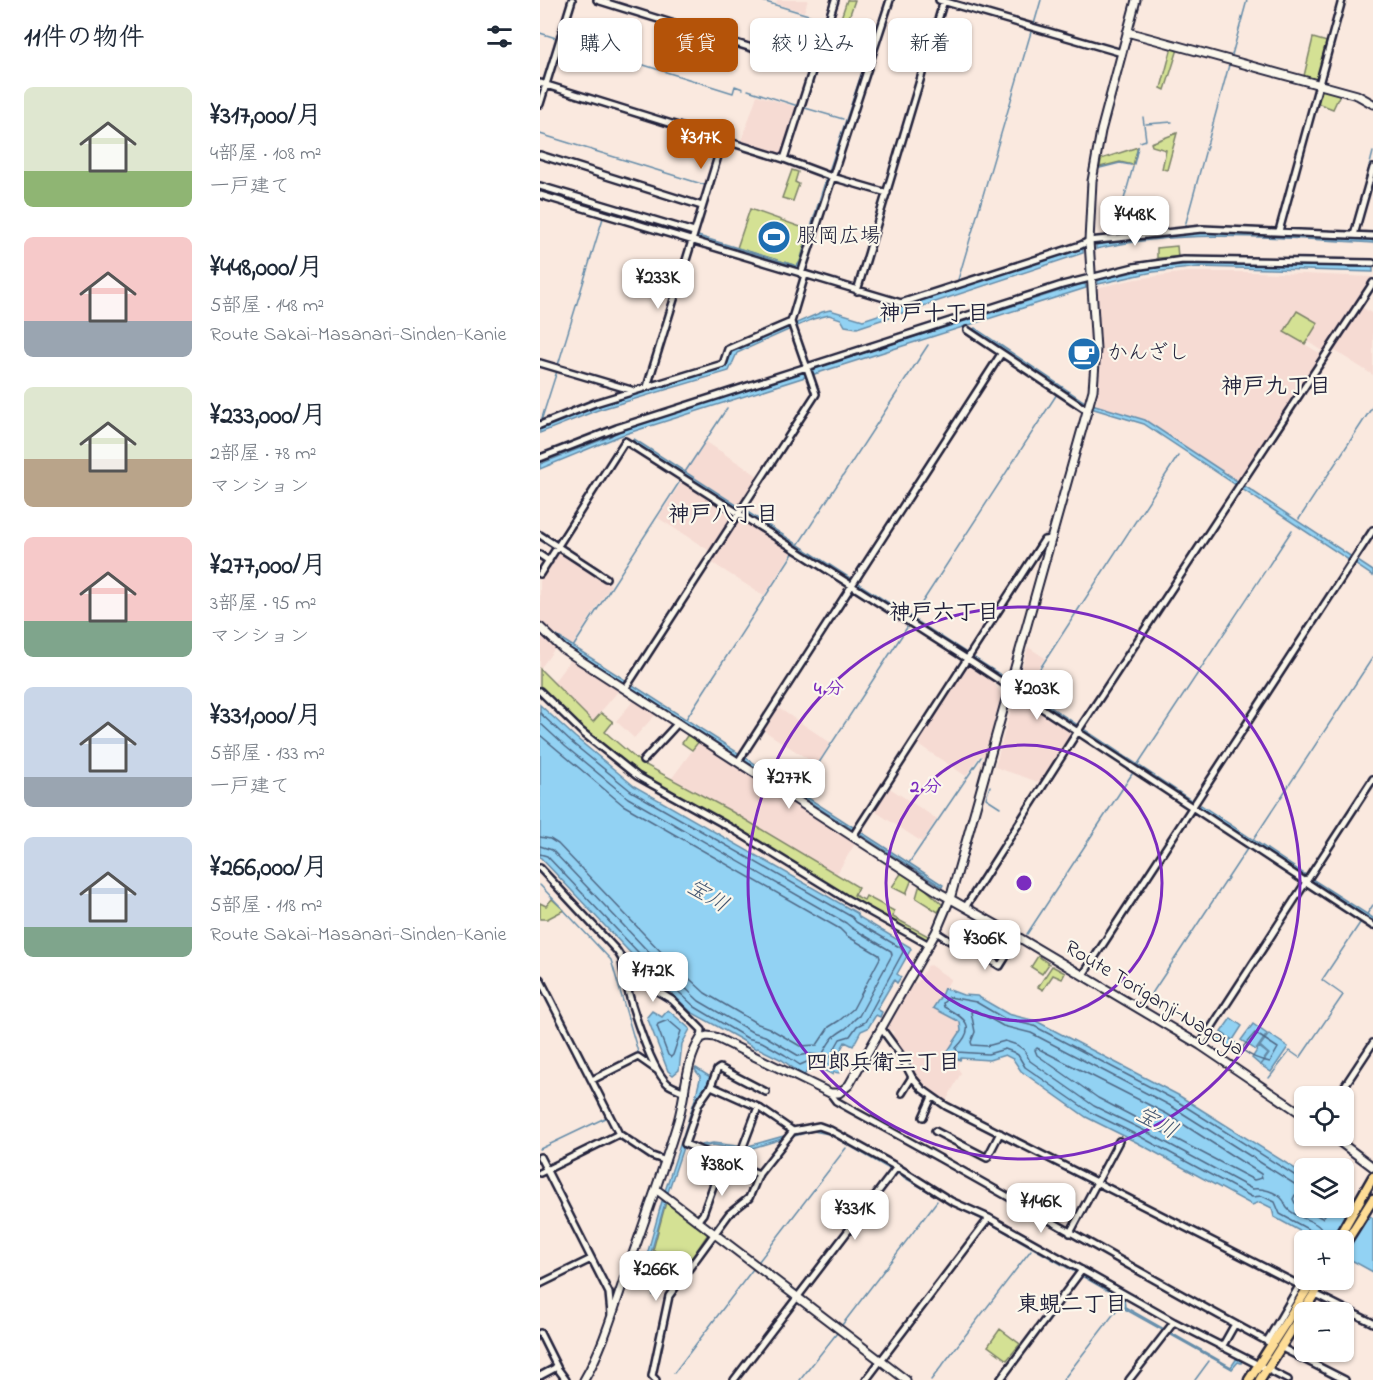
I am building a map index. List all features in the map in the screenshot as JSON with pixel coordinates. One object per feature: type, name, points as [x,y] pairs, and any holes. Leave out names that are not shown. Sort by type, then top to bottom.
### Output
[{"type":"main road","points":[[584,1380],[602,1344],[657,1190],[685,1092],[690,1062],[701,1038],[707,1036],[724,1040],[830,1093],[839,1093],[846,1089],[936,933],[950,899],[1088,411],[1096,363],[1090,278],[1091,195],[1096,158],[1136,0]]},
{"type":"main road","points":[[1127,32],[1357,95],[1373,104]]},
{"type":"main road","name":"Route Toriganji-Nagoya","points":[[540,627],[563,649],[627,685],[678,723],[740,758],[856,833],[950,899],[966,906],[1200,1045],[1294,1109]]},
{"type":"main road","points":[[1345,1146],[1373,1167]]},
{"type":"main road","points":[[1343,1230],[1373,1177]]},
{"type":"main road","points":[[657,1190],[906,1380]]},
{"type":"main road","points":[[1353,1230],[1371,1202]]},
{"type":"main road","points":[[1260,1380],[1267,1370],[1273,1344],[1302,1290]]},
{"type":"main road","points":[[1250,1380],[1273,1344],[1317,1290]]},
{"type":"street","points":[[540,104],[543,84],[572,0]]},
{"type":"street","points":[[597,0],[750,47]]},
{"type":"street","points":[[829,18],[835,0]]},
{"type":"street","points":[[627,685],[816,394],[792,325],[803,274],[832,177],[890,0]]},
{"type":"street","points":[[857,291],[942,0],[1122,54]]},
{"type":"street","points":[[1279,231],[1342,0]]},
{"type":"street","points":[[784,159],[811,72]]},
{"type":"street","points":[[543,84],[887,193]]},
{"type":"street","points":[[647,387],[723,140]]},
{"type":"street","points":[[540,155],[702,206]]},
{"type":"street","points":[[1354,235],[1373,168]]},
{"type":"street","points":[[540,186],[694,232]]},
{"type":"street","points":[[540,195],[893,302],[908,302],[1089,241],[1202,229],[1373,236]]},
{"type":"street","points":[[540,458],[617,428],[808,369],[1062,285],[1134,267],[1183,260],[1373,263]]},
{"type":"street","points":[[966,906],[1078,730],[1373,283]]},
{"type":"street","points":[[540,425],[595,403],[723,364],[728,349],[792,325]]},
{"type":"street","points":[[967,330],[1088,411]]},
{"type":"street","points":[[740,758],[1001,354]]},
{"type":"street","points":[[540,363],[633,391]]},
{"type":"street","points":[[540,574],[625,441],[968,657],[1010,690],[1078,730],[1192,808],[1373,926]]},
{"type":"street","points":[[1083,975],[1373,530]]},
{"type":"street","points":[[540,535],[606,578]]},
{"type":"street","points":[[856,833],[1044,540],[1052,539]]},
{"type":"street","points":[[540,555],[549,561]]},
{"type":"street","points":[[540,691],[582,732],[637,776],[731,828],[845,898],[929,945]]},
{"type":"street","points":[[643,761],[678,723]]},
{"type":"street","points":[[1200,1045],[1373,779]]},
{"type":"street","points":[[540,868],[617,951],[622,960],[652,988],[672,1000],[702,1029],[701,1038]]},
{"type":"street","points":[[936,933],[1000,966],[1018,937]]},
{"type":"street","points":[[622,960],[622,970],[630,999],[658,1071]]},
{"type":"street","points":[[540,979],[619,1134],[652,1156],[666,1161]]},
{"type":"street","points":[[880,1028],[900,1054],[912,1077],[946,1106],[1294,1283]]},
{"type":"street","points":[[1344,1086],[1373,1042]]},
{"type":"street","points":[[592,1080],[638,1057],[658,1071],[668,1083],[685,1092]]},
{"type":"street","points":[[759,1174],[685,1144],[699,1104],[720,1068],[766,1092]]},
{"type":"street","points":[[902,1093],[912,1077]]},
{"type":"street","points":[[711,1086],[758,1107],[793,1131]]},
{"type":"street","points":[[830,1093],[836,1101],[1007,1197],[1035,1210],[1070,1233],[1235,1324],[1344,1380]]},
{"type":"street","points":[[923,1117],[932,1096]]},
{"type":"street","points":[[736,1165],[758,1107]]},
{"type":"street","points":[[656,1380],[652,1376],[669,1296],[714,1233],[733,1210],[749,1198],[759,1174],[793,1131],[819,1126],[830,1130],[951,1201],[1080,1272],[1288,1380]]},
{"type":"street","points":[[935,1131],[987,1158],[1000,1133]]},
{"type":"street","points":[[540,1173],[619,1134]]},
{"type":"street","points":[[1070,1233],[1119,1141]]},
{"type":"street","points":[[540,1157],[609,1293],[611,1316]]},
{"type":"street","points":[[698,1220],[703,1214],[723,1159]]},
{"type":"street","points":[[734,1380],[896,1169]]},
{"type":"street","points":[[866,1380],[988,1220]]},
{"type":"street","points":[[540,1284],[591,1259]]},
{"type":"street","points":[[999,1380],[1080,1272]]},
{"type":"street","points":[[1315,1294],[1373,1323]]},
{"type":"street","points":[[1129,1380],[1174,1322]]},
{"type":"street","points":[[1222,1347],[1235,1324]]},
{"type":"street","points":[[540,1333],[566,1380]]},
{"type":"street","points":[[540,1376],[557,1367]]},
{"type":"shaded area","points":[[777,0],[808,0],[804,12],[776,4]]},
{"type":"shaded area","points":[[757,95],[797,107],[780,155],[741,143]]},
{"type":"shaded area","points":[[1187,272],[1256,272],[1372,277],[1323,352],[1307,341],[1318,323],[1297,311],[1285,332],[1321,354],[1238,482],[1145,420],[1096,405],[1101,345],[1096,288],[1136,279]]},
{"type":"shaded area","points":[[1360,306],[1373,314],[1373,375],[1332,349]]},
{"type":"shaded area","points":[[705,441],[758,476],[738,507],[684,472]]},
{"type":"shaded area","points":[[682,481],[733,515],[710,551],[658,518]]},
{"type":"shaded area","points":[[740,517],[793,551],[764,596],[711,562]]},
{"type":"shaded area","points":[[560,551],[611,585],[572,646],[540,623],[540,581]]},
{"type":"shaded area","points":[[540,632],[556,647],[540,669]]},
{"type":"shaded area","points":[[1028,647],[1045,658],[1024,690],[1017,685]]},
{"type":"shaded area","points":[[572,658],[620,689],[593,721],[553,683]]},
{"type":"shaded area","points":[[966,667],[972,667],[993,682],[1002,695],[984,757],[980,755],[966,776],[916,743]]},
{"type":"shaded area","points":[[1014,698],[1023,701],[1073,734],[1041,783],[995,767]]},
{"type":"shaded area","points":[[635,699],[657,713],[634,738],[616,721]]},
{"type":"shaded area","points":[[777,707],[831,743],[817,765],[763,730]]},
{"type":"shaded area","points":[[700,740],[856,842],[836,875],[672,778]]},
{"type":"shaded area","points":[[888,787],[937,819],[922,842],[873,810]]},
{"type":"shaded area","points":[[930,965],[951,979],[933,1008],[960,1022],[961,1031],[946,1054],[960,1060],[957,1067],[961,1073],[945,1103],[921,1085],[891,1037],[894,1032],[886,1028],[913,982],[917,983],[927,966]]},
{"type":"green space","points":[[847,0],[855,0],[849,18],[841,18]]},
{"type":"green space","points":[[1313,38],[1327,42],[1315,79],[1304,76]]},
{"type":"green space","points":[[1172,47],[1178,49],[1165,90],[1161,88]]},
{"type":"green space","points":[[1323,89],[1340,94],[1333,109],[1317,103]]},
{"type":"green space","points":[[1177,133],[1167,170],[1162,169],[1166,150],[1152,146],[1151,143]]},
{"type":"green space","points":[[1138,147],[1133,165],[1120,162],[1100,167],[1101,159]]},
{"type":"green space","points":[[792,170],[798,172],[795,182],[799,184],[793,201],[782,198]]},
{"type":"green space","name":"服岡広場","points":[[750,209],[809,230],[797,266],[737,248]]},
{"type":"green space","points":[[1177,246],[1178,257],[1157,258],[1157,248]]},
{"type":"green space","points":[[1297,311],[1318,323],[1305,344],[1284,332]]},
{"type":"green space","points":[[540,669],[593,722],[601,713],[613,722],[605,732],[640,762],[729,810],[858,887],[854,895],[864,900],[866,896],[894,911],[893,917],[930,937],[928,941],[867,908],[732,827],[650,782],[630,768],[569,718],[540,689]]},
{"type":"green space","points":[[689,733],[700,740],[692,750],[682,743]]},
{"type":"green space","points":[[902,872],[912,879],[906,894],[892,887]]},
{"type":"green space","points":[[920,884],[943,905],[938,912],[916,898]]},
{"type":"green space","points":[[552,899],[564,910],[547,919],[540,919],[540,903],[546,906]]},
{"type":"green space","points":[[1038,956],[1049,964],[1042,974],[1031,967]]},
{"type":"green space","points":[[1052,966],[1065,973],[1062,979],[1053,975],[1043,990],[1038,987]]},
{"type":"green space","points":[[666,1202],[708,1234],[682,1272],[653,1250]]},
{"type":"green space","points":[[1000,1329],[1020,1344],[1007,1360],[988,1346]]},
{"type":"water","points":[[826,179],[828,179],[800,268],[797,269],[540,191],[540,188],[797,266]]},
{"type":"water","points":[[1206,232],[1373,239],[1373,243],[1234,236],[1165,238],[1096,249],[1096,245],[1152,236]]},
{"type":"water","points":[[1083,247],[1083,253],[857,328],[845,326],[841,319],[829,315],[813,319],[737,353],[729,371],[598,410],[540,433],[540,428],[596,406],[726,367],[732,351],[822,312],[830,310],[863,320]]},
{"type":"water","points":[[1201,263],[1370,267],[1373,268],[1373,272],[1200,267],[1153,272],[1098,284],[1098,280],[1152,268]]},
{"type":"water","points":[[1085,283],[1086,288],[622,435],[540,469],[540,464],[611,436],[616,431]]},
{"type":"water","points":[[975,328],[1085,402],[1145,420],[1373,571],[1373,576],[1144,424],[1084,406],[970,331]]},
{"type":"water","points":[[634,439],[1004,677],[1003,680],[632,442]]},
{"type":"water","points":[[546,629],[943,885],[942,887],[562,643]]},
{"type":"water","points":[[1017,685],[1191,800],[1189,802],[1016,689]]},
{"type":"water","name":"宝川","points":[[540,705],[634,786],[857,913],[859,917],[910,947],[897,974],[901,977],[897,983],[894,980],[877,1009],[882,1012],[880,1017],[876,1015],[868,1028],[861,1031],[853,1046],[845,1042],[836,1058],[844,1064],[839,1073],[834,1072],[833,1075],[820,1068],[809,1067],[804,1076],[782,1060],[756,1049],[691,1012],[653,977],[540,857]]},
{"type":"water","points":[[1201,805],[1306,875],[1304,877],[1198,808]]},
{"type":"water","points":[[1312,879],[1373,918],[1373,922],[1312,882]]},
{"type":"water","name":"宝川","points":[[944,988],[963,995],[977,996],[1008,1014],[1036,1021],[1178,1095],[1294,1168],[1294,1218],[1354,1218],[1354,1208],[1373,1218],[1373,1272],[1354,1262],[1354,1230],[1298,1230],[1274,1217],[1272,1208],[1260,1202],[1252,1205],[1086,1117],[1021,1071],[1013,1059],[1005,1055],[989,1060],[961,1058],[960,1060],[946,1054],[961,1031],[960,1022],[933,1008]]},
{"type":"water","points":[[668,1010],[690,1029],[682,1044],[679,1070],[673,1075],[668,1071],[647,1017],[652,1011],[662,1017]]},
{"type":"water","points":[[1231,1018],[1242,1026],[1233,1040],[1221,1032]]},
{"type":"water","points":[[1253,1024],[1267,1034],[1256,1050],[1241,1040]]},
{"type":"water","points":[[1221,1033],[1237,1044],[1232,1050],[1217,1039]]},
{"type":"water","points":[[1269,1034],[1288,1047],[1271,1072],[1261,1065],[1269,1054],[1260,1046]]},
{"type":"water","points":[[1259,1047],[1268,1054],[1260,1065],[1252,1058]]},
{"type":"water","points":[[696,1068],[712,1078],[698,1103],[668,1192],[665,1191],[700,1079]]},
{"type":"water","points":[[817,1128],[829,1132],[1124,1298],[1125,1307],[1231,1367],[1237,1358],[1242,1361],[1241,1363],[1238,1362],[1232,1369],[1123,1308],[1122,1299],[829,1134],[813,1131],[794,1136],[796,1132]]},
{"type":"water","points":[[787,1135],[785,1138],[746,1150],[713,1145],[702,1147],[702,1145],[713,1143],[745,1147]]},
{"type":"water","points":[[662,1201],[665,1203],[649,1260],[658,1284],[656,1295],[653,1295],[654,1290],[645,1262]]},
{"type":"waterway","points":[[759,0],[818,18]]},
{"type":"waterway","points":[[829,171],[886,0]]},
{"type":"waterway","points":[[1034,24],[1041,0]]},
{"type":"waterway","points":[[1232,55],[1247,0]]},
{"type":"waterway","points":[[958,280],[1031,32]]},
{"type":"waterway","points":[[540,33],[556,38]]},
{"type":"waterway","points":[[642,64],[733,93],[735,86],[743,89]]},
{"type":"waterway","points":[[1185,226],[1229,65]]},
{"type":"waterway","points":[[748,90],[798,106]]},
{"type":"waterway","points":[[805,108],[843,119]]},
{"type":"waterway","points":[[1140,142],[1146,140],[1143,117]]},
{"type":"waterway","points":[[1146,124],[1172,122]]},
{"type":"waterway","points":[[540,134],[705,185]]},
{"type":"waterway","points":[[1134,164],[1138,147]]},
{"type":"waterway","points":[[1353,230],[1373,152]]},
{"type":"waterway","points":[[1100,168],[1120,163],[1131,165]]},
{"type":"waterway","points":[[1114,235],[1133,167]]},
{"type":"waterway","points":[[558,365],[603,218]]},
{"type":"waterway","points":[[798,545],[928,345]]},
{"type":"waterway","points":[[541,421],[557,371]]},
{"type":"waterway","points":[[912,618],[1057,394]]},
{"type":"waterway","points":[[1299,519],[1373,406]]},
{"type":"waterway","points":[[685,472],[727,408]]},
{"type":"waterway","points":[[1026,690],[1178,456]]},
{"type":"waterway","points":[[573,647],[680,481]]},
{"type":"waterway","points":[[1138,764],[1292,530]]},
{"type":"waterway","points":[[686,719],[794,552]]},
{"type":"waterway","points":[[800,792],[908,626]]},
{"type":"waterway","points":[[1253,840],[1373,657]]},
{"type":"waterway","points":[[909,863],[981,757]]},
{"type":"waterway","points":[[1027,934],[1132,774]]},
{"type":"waterway","points":[[990,786],[986,798],[1000,807]]},
{"type":"waterway","points":[[1145,1004],[1247,849]]},
{"type":"waterway","points":[[540,885],[611,960],[638,1052]]},
{"type":"waterway","points":[[1367,914],[1373,905]]},
{"type":"waterway","points":[[1269,1078],[1290,1051],[1300,1058],[1343,995],[1322,980],[1360,923]]},
{"type":"waterway","points":[[914,1085],[925,1096]]},
{"type":"waterway","points":[[933,1102],[996,1134]]},
{"type":"waterway","points":[[540,1149],[607,1117]]},
{"type":"waterway","points":[[1001,1137],[1021,1147]]},
{"type":"waterway","points":[[759,1261],[846,1148]]},
{"type":"waterway","points":[[1026,1150],[1057,1167]]},
{"type":"waterway","points":[[1067,1172],[1091,1184]]},
{"type":"waterway","points":[[1099,1188],[1115,1195]]},
{"type":"waterway","points":[[1122,1198],[1140,1207]]},
{"type":"waterway","points":[[842,1325],[937,1201]]},
{"type":"waterway","points":[[1161,1219],[1190,1233]]},
{"type":"waterway","points":[[1195,1236],[1209,1243]]},
{"type":"waterway","points":[[931,1380],[1031,1250]]},
{"type":"waterway","points":[[1224,1250],[1231,1254]]},
{"type":"waterway","points":[[1236,1256],[1294,1286]]},
{"type":"waterway","points":[[674,1373],[753,1269]]},
{"type":"waterway","points":[[1324,1301],[1373,1327]]},
{"type":"waterway","points":[[1063,1380],[1119,1307]]},
{"type":"waterway","points":[[800,1380],[837,1333]]},
{"type":"waterway","points":[[1195,1380],[1209,1361]]},
{"type":"place","name":"服岡広場","points":[[774,237]]},
{"type":"place","name":"かんざし","points":[[1084,354]]},
{"type":"district","name":"神戸十丁目","points":[[934,315]]},
{"type":"district","name":"神戸九丁目","points":[[1276,388]]},
{"type":"district","name":"神戸八丁目","points":[[723,516]]},
{"type":"district","name":"神戸六丁目","points":[[944,614]]},
{"type":"district","name":"四郎兵衛三丁目","points":[[883,1064]]},
{"type":"district","name":"東蜆二丁目","points":[[1072,1306]]}]
